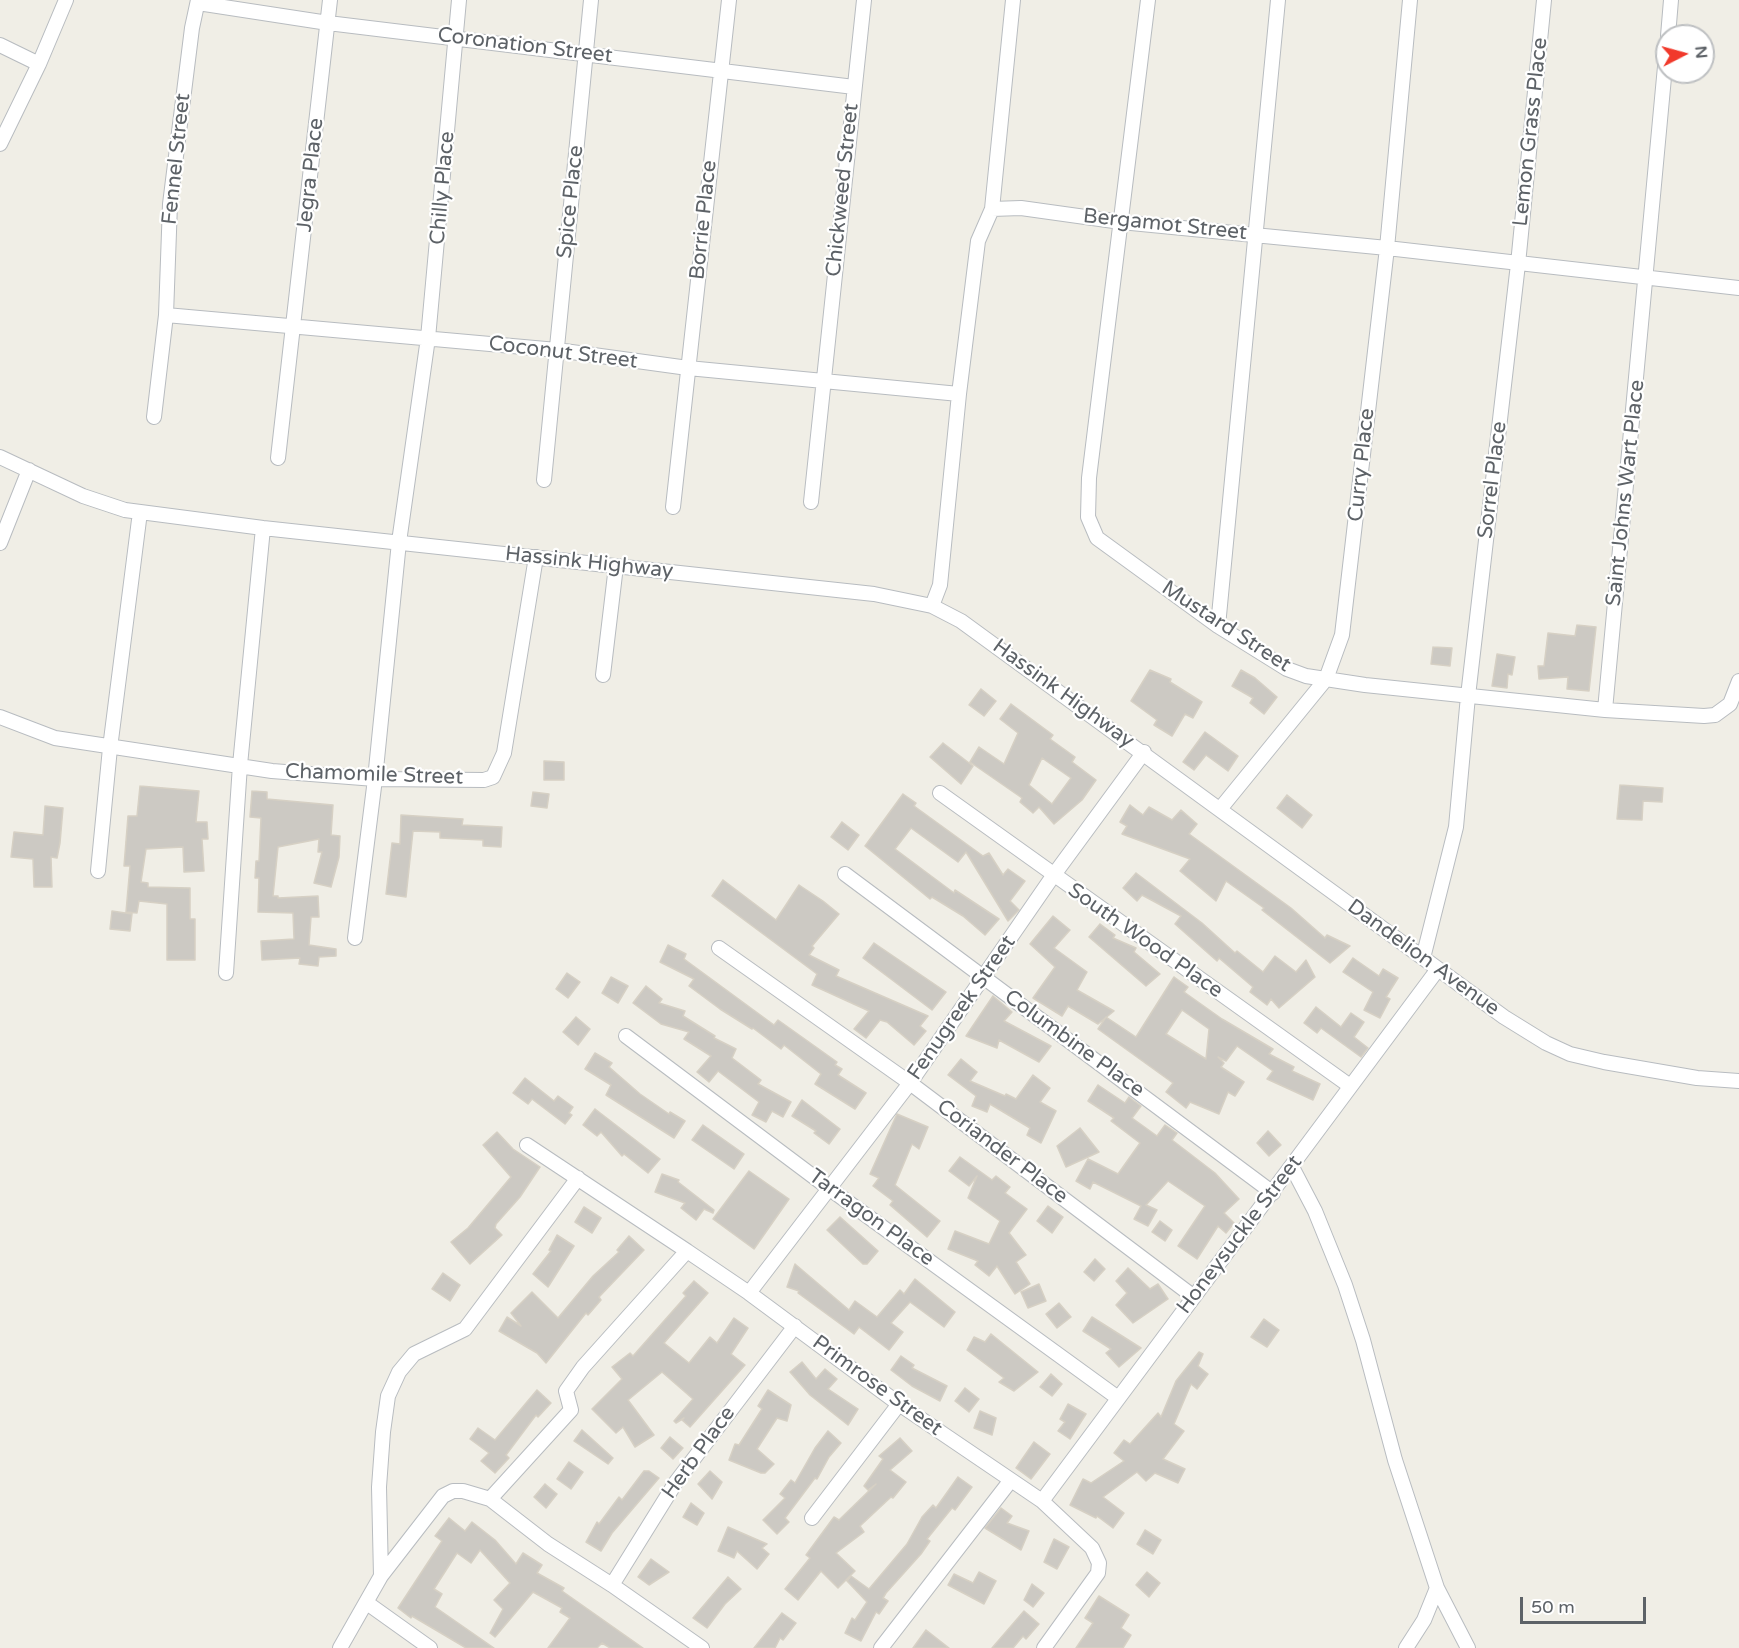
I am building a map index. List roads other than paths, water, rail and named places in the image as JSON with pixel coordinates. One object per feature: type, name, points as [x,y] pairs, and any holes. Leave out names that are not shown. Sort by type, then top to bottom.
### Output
[{"type":"street","points":[[0,144],[39,64],[66,0]]},
{"type":"street","name":"Jegra Place","points":[[278,458],[295,327],[330,0]]},
{"type":"street","name":"Chilly Place","points":[[355,938],[375,779],[399,542],[429,338],[459,0]]},
{"type":"street","name":"Spice Place","points":[[544,480],[591,0]]},
{"type":"street","name":"Borrie Place","points":[[673,507],[729,0]]},
{"type":"street","name":"Chickweed Street","points":[[811,502],[864,0]]},
{"type":"street","points":[[932,606],[940,585],[959,394],[978,241],[992,210],[1013,0]]},
{"type":"street","name":"Mustard Street","points":[[1148,0],[1089,478],[1088,518],[1097,538],[1111,551],[1218,626],[1287,669],[1326,679],[1468,696],[1686,716],[1715,715],[1730,704],[1739,681]]},
{"type":"street","points":[[1218,626],[1278,0]]},
{"type":"street","name":"Curry Place","points":[[1220,809],[1326,679],[1335,658],[1346,613],[1387,248],[1410,0]]},
{"type":"street","name":"Lemon Grass Place","points":[[1518,264],[1544,0]]},
{"type":"street","points":[[1669,24],[1671,0]]},
{"type":"street","name":"Coronation Street","points":[[198,1],[328,22],[854,87]]},
{"type":"street","name":"Fennel Street","points":[[154,417],[166,315],[170,204],[192,28],[198,1]]},
{"type":"street","points":[[0,45],[39,64]]},
{"type":"street","name":"Saint Johns Wart Place","points":[[1605,710],[1664,84]]},
{"type":"street","name":"Bergamot Street","points":[[992,210],[1021,208],[1121,222],[1387,248],[1739,288]]},
{"type":"street","name":"Sorrel Place","points":[[1423,958],[1456,827],[1468,696],[1518,264]]},
{"type":"street","name":"Coconut Street","points":[[166,315],[556,350],[688,368],[959,394]]},
{"type":"street","name":"Hassink Highway","points":[[0,458],[103,504],[140,512],[263,528],[874,594],[932,606],[961,621],[1144,752]]},
{"type":"street","points":[[0,543],[29,471]]},
{"type":"street","points":[[98,871],[110,748],[140,512]]},
{"type":"street","points":[[226,973],[240,765],[263,528]]},
{"type":"street","name":"Chamomile Street","points":[[0,717],[55,738],[110,748],[320,776],[484,780],[497,772],[504,753],[536,557]]},
{"type":"street","points":[[603,675],[616,566]]},
{"type":"street","name":"Dandelion Avenue","points":[[1144,752],[1504,1017],[1546,1043],[1570,1054],[1604,1062],[1697,1078],[1739,1081]]},
{"type":"street","name":"Fenugreek Street","points":[[749,1293],[910,1083],[1053,876],[1144,752]]},
{"type":"street","name":"South Wood Place","points":[[940,793],[1053,876],[1350,1086]]},
{"type":"street","name":"Columbine Place","points":[[845,874],[1273,1193]]},
{"type":"street","name":"Coriander Place","points":[[719,948],[910,1083],[1194,1297]]},
{"type":"street","name":"Honeysuckle Street","points":[[1042,1501],[1438,969]]},
{"type":"street","name":"Tarragon Place","points":[[626,1036],[830,1189],[1118,1398]]},
{"type":"street","name":"Primrose Street","points":[[527,1145],[749,1293],[899,1404],[1042,1501],[1092,1548],[1099,1563],[1092,1584],[1044,1648]]},
{"type":"street","points":[[1292,1167],[1315,1211],[1345,1285],[1363,1340],[1395,1460],[1437,1588],[1468,1648]]},
{"type":"street","points":[[381,1576],[379,1487],[383,1432],[388,1396],[399,1372],[414,1354],[465,1329],[578,1178]]},
{"type":"street","points":[[490,1499],[571,1410],[566,1390],[583,1367],[687,1251]]},
{"type":"street","name":"Herb Place","points":[[612,1585],[676,1482],[795,1326]]},
{"type":"street","points":[[812,1518],[899,1404]]},
{"type":"street","points":[[881,1648],[1011,1480]]},
{"type":"street","points":[[340,1648],[381,1576],[443,1496],[453,1491],[463,1491],[490,1499],[548,1544],[612,1585],[702,1648]]},
{"type":"street","points":[[1406,1648],[1424,1620],[1437,1588]]},
{"type":"street","points":[[367,1603],[430,1648]]}]
